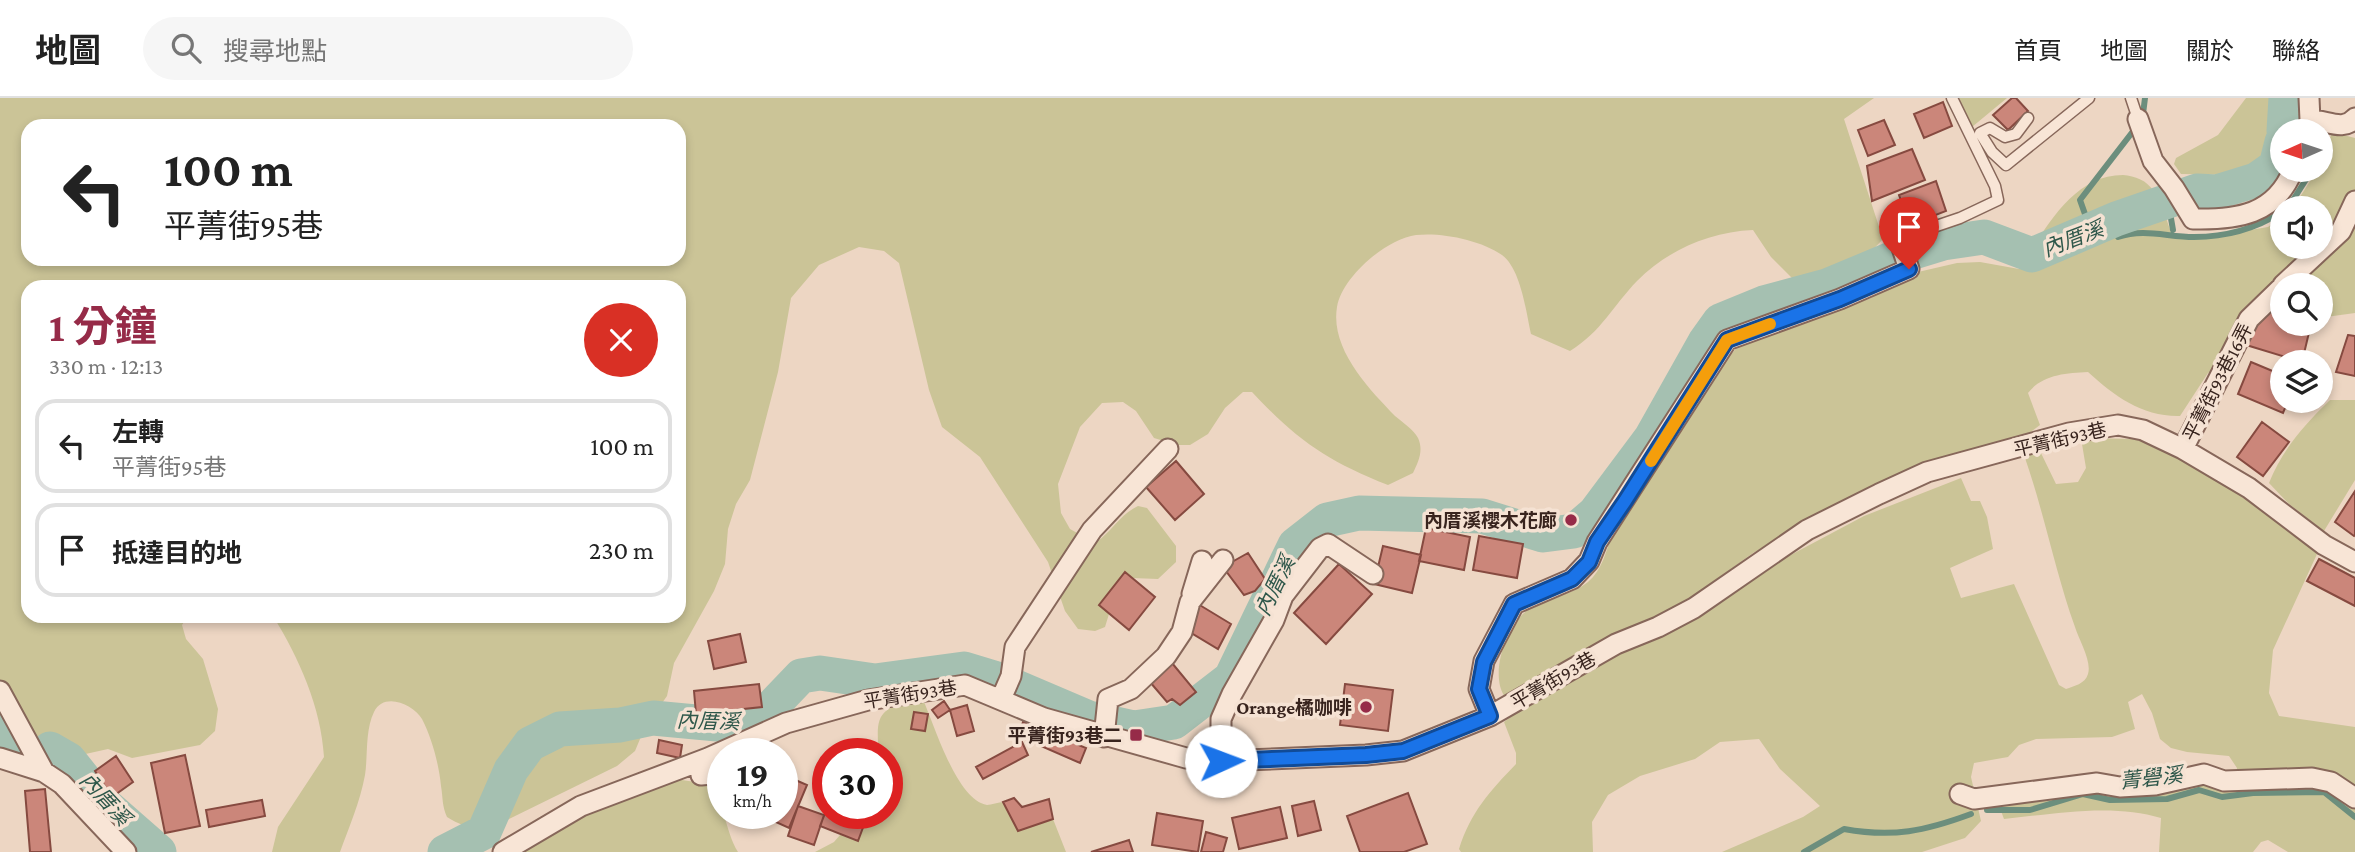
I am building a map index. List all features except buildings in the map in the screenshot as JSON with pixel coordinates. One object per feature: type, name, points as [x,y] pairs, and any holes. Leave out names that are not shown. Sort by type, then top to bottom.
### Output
[{"type":"street","points":[[2309,98],[2309,119]]},
{"type":"street","points":[[2333,123],[2341,126],[2350,124],[2355,118]]},
{"type":"street","points":[[2138,119],[2153,161],[2187,206],[2193,219],[2240,216],[2270,205],[2288,182]]},
{"type":"street","name":"平菁街93巷16弄","points":[[2297,273],[2341,231],[2355,201]]},
{"type":"street","points":[[1490,716],[1479,689],[1484,662],[1514,604],[1572,579],[1589,562],[1597,542],[1727,340],[1840,299],[1909,269],[1901,245]]},
{"type":"street","name":"平菁街93巷16弄","points":[[2183,449],[2249,318],[2270,298]]},
{"type":"street","name":"平菁街93巷","points":[[753,738],[786,723],[868,699],[965,685],[1044,718],[1186,758],[1221,761],[1403,751],[1490,716],[1616,643],[1694,608],[1807,530],[1927,472],[2069,433],[2118,425],[2143,430],[2183,449],[2249,488],[2324,545],[2355,562]]},
{"type":"street","points":[[1001,699],[1011,676],[1016,647],[1092,530],[1168,449]]},
{"type":"street","points":[[1221,761],[1221,719],[1232,694],[1274,620],[1283,596],[1320,548],[1328,544],[1373,574]]},
{"type":"street","points":[[1190,601],[1223,560]]},
{"type":"street","points":[[1104,737],[1108,699],[1131,689],[1166,656],[1182,632],[1202,561]]},
{"type":"street","points":[[0,691],[44,772]]},
{"type":"street","points":[[0,758],[44,772],[62,784],[126,852]]},
{"type":"street","name":"平菁街93巷","points":[[503,852],[581,806],[707,758]]},
{"type":"street","points":[[707,760],[701,775],[707,774]]},
{"type":"street","points":[[1960,794],[1974,799],[2097,783],[2120,787],[2155,785],[2204,774],[2224,781],[2312,778],[2331,782],[2355,798]]},
{"type":"lane","points":[[1901,245],[1901,238],[1960,218],[1998,200],[1995,186],[1952,98]]},
{"type":"lane","points":[[2028,118],[2016,134],[2006,137],[1990,128],[1980,133],[1992,152],[2006,165],[2090,98]]},
{"type":"lane","points":[[2131,98],[2138,119]]},
{"type":"shaded area","points":[[0,98],[1874,98],[1844,119],[1883,239],[1866,257],[1837,268],[1792,278],[1771,257],[1753,230],[1721,234],[1676,252],[1649,270],[1599,327],[1570,351],[1531,334],[1514,270],[1502,255],[1483,245],[1460,238],[1416,235],[1392,244],[1367,261],[1341,295],[1336,323],[1345,353],[1363,381],[1395,416],[1414,432],[1420,443],[1420,456],[1413,473],[1388,485],[1330,458],[1299,436],[1252,392],[1243,392],[1225,408],[1208,434],[1190,445],[1177,445],[1154,438],[1136,411],[1123,402],[1102,403],[1080,427],[1058,484],[1061,513],[1070,529],[1095,543],[1131,510],[1138,506],[1147,508],[1176,546],[1176,562],[1158,579],[1132,578],[1125,573],[1099,605],[1109,614],[1105,627],[1095,631],[1078,629],[1065,611],[1048,562],[980,457],[942,427],[929,390],[899,263],[884,251],[859,247],[819,265],[791,298],[778,372],[750,480],[736,504],[728,529],[725,564],[714,591],[674,663],[667,696],[645,727],[635,751],[617,766],[503,822],[481,828],[468,826],[447,817],[434,752],[422,719],[406,705],[385,702],[374,712],[371,719],[363,785],[340,852],[272,852],[278,827],[324,757],[313,701],[292,649],[277,623],[686,623],[686,280],[21,280],[21,623],[183,623],[186,639],[203,659],[218,709],[215,731],[200,745],[132,758],[108,749],[81,755],[42,737],[0,729]]},
{"type":"shaded area","points":[[1959,98],[2007,98],[1972,127]]},
{"type":"shaded area","points":[[2246,98],[2281,98],[2277,119],[2270,119],[2270,149],[2265,165],[2246,175],[2181,174],[2174,164],[2176,158],[2218,135]]},
{"type":"shaded area","points":[[2333,132],[2355,138],[2355,313],[2333,316],[2333,273],[2270,273],[2270,312],[2252,324],[2240,358],[2208,373],[2180,416],[2141,409],[2108,389],[2088,372],[2063,374],[2047,379],[2028,393],[2040,425],[2020,440],[1819,516],[1753,553],[1684,603],[1625,631],[1505,697],[1500,688],[1499,663],[1513,626],[1529,609],[1575,590],[1593,577],[1612,533],[1725,361],[1741,343],[1871,298],[1918,272],[1957,263],[1980,262],[2019,269],[2049,223],[2074,195],[2088,184],[2123,175],[2136,178],[2151,188],[2171,232],[2190,240],[2270,226],[2270,259],[2333,259],[2333,196],[2301,196],[2309,182],[2333,182]]},
{"type":"shaded area","points":[[2333,400],[2355,400],[2355,480],[2324,531],[2289,504],[2269,483],[2280,459],[2317,413],[2333,413]]},
{"type":"shaded area","points":[[2081,438],[2137,439],[2174,452],[2246,492],[2317,554],[2273,650],[2269,693],[2279,716],[2355,727],[2355,852],[2288,852],[2268,840],[2261,842],[2253,852],[2159,852],[2161,818],[2123,811],[2083,811],[2004,819],[1998,803],[2008,793],[2236,780],[2237,768],[2229,756],[2187,752],[2171,748],[2160,739],[2152,713],[2142,694],[2128,702],[2135,729],[2112,737],[2036,739],[2019,745],[2008,757],[1974,763],[1971,777],[1981,821],[1965,838],[1922,852],[1722,852],[1803,817],[1820,806],[1780,769],[1759,739],[1720,742],[1695,759],[1640,776],[1608,795],[1592,822],[1593,852],[1461,852],[1459,849],[1469,824],[1482,803],[1516,764],[1516,753],[1504,722],[1528,703],[1759,572],[1864,516],[1961,478],[1971,501],[1980,501],[1987,517],[1993,549],[1950,568],[1961,598],[2014,584],[2059,685],[2066,689],[2076,686],[2087,677],[2087,657],[2068,606],[2024,455],[2040,451],[2056,484],[2078,482],[2086,468]]},
{"type":"shaded area","points":[[918,699],[924,702],[948,761],[966,790],[976,800],[987,805],[1003,802],[1018,831],[1053,819],[1066,852],[815,852],[834,842],[845,829],[903,829],[903,738],[878,738],[882,715],[895,706]]},
{"type":"shaded area","points":[[675,779],[707,784],[707,829],[728,829],[738,852],[518,852],[614,803]]},
{"type":"waterway","points":[[2143,114],[2145,98]]},
{"type":"waterway","name":"內厝溪","points":[[2285,119],[2286,98]]},
{"type":"waterway","points":[[2101,238],[2091,231],[2080,200],[2134,130]]},
{"type":"waterway","name":"內厝溪","points":[[445,852],[484,832],[511,770],[530,744],[560,729],[620,725],[653,718],[728,725],[758,721],[801,676],[820,673],[875,681],[964,669],[997,679],[1089,718],[1134,728],[1174,722],[1231,678],[1295,545],[1327,520],[1359,513],[1482,516],[1543,535],[1574,531],[1595,513],[1651,438],[1705,342],[1720,321],[1764,303],[1827,286],[1894,258],[1943,243],[1984,237],[2032,255],[2116,219],[2197,191],[2217,192],[2256,180],[2270,170]]},
{"type":"waterway","points":[[2296,196],[2304,182]]},
{"type":"waterway","points":[[2168,201],[2173,230]]},
{"type":"waterway","points":[[2118,237],[2146,233],[2194,237],[2217,235],[2240,231],[2270,219]]},
{"type":"waterway","name":"內厝溪","points":[[0,732],[4,738],[19,744]]},
{"type":"waterway","name":"內厝溪","points":[[50,749],[69,760],[103,803],[159,852]]},
{"type":"waterway","name":"菁礐溪","points":[[1987,810],[2030,810],[2083,794],[2110,800],[2167,799],[2199,790],[2222,797],[2253,793],[2324,792],[2355,817]]},
{"type":"waterway","name":"菁礐溪","points":[[1804,852],[1844,829],[1894,833],[1924,829],[1971,814]]},
{"type":"slow traffic","points":[[1651,461],[1727,340],[1770,324]]},
{"type":"place","name":"內厝溪櫻木花廊","points":[[1571,520]]},
{"type":"place","name":"Orange橘咖啡","points":[[1366,707]]},
{"type":"place","name":"平菁街93巷二","points":[[1136,735]]},
{"type":"route","points":[[1221,761],[1403,751],[1490,716],[1479,689],[1484,662],[1514,604],[1572,579],[1589,562],[1597,542],[1727,340],[1840,299],[1909,269]]}]
